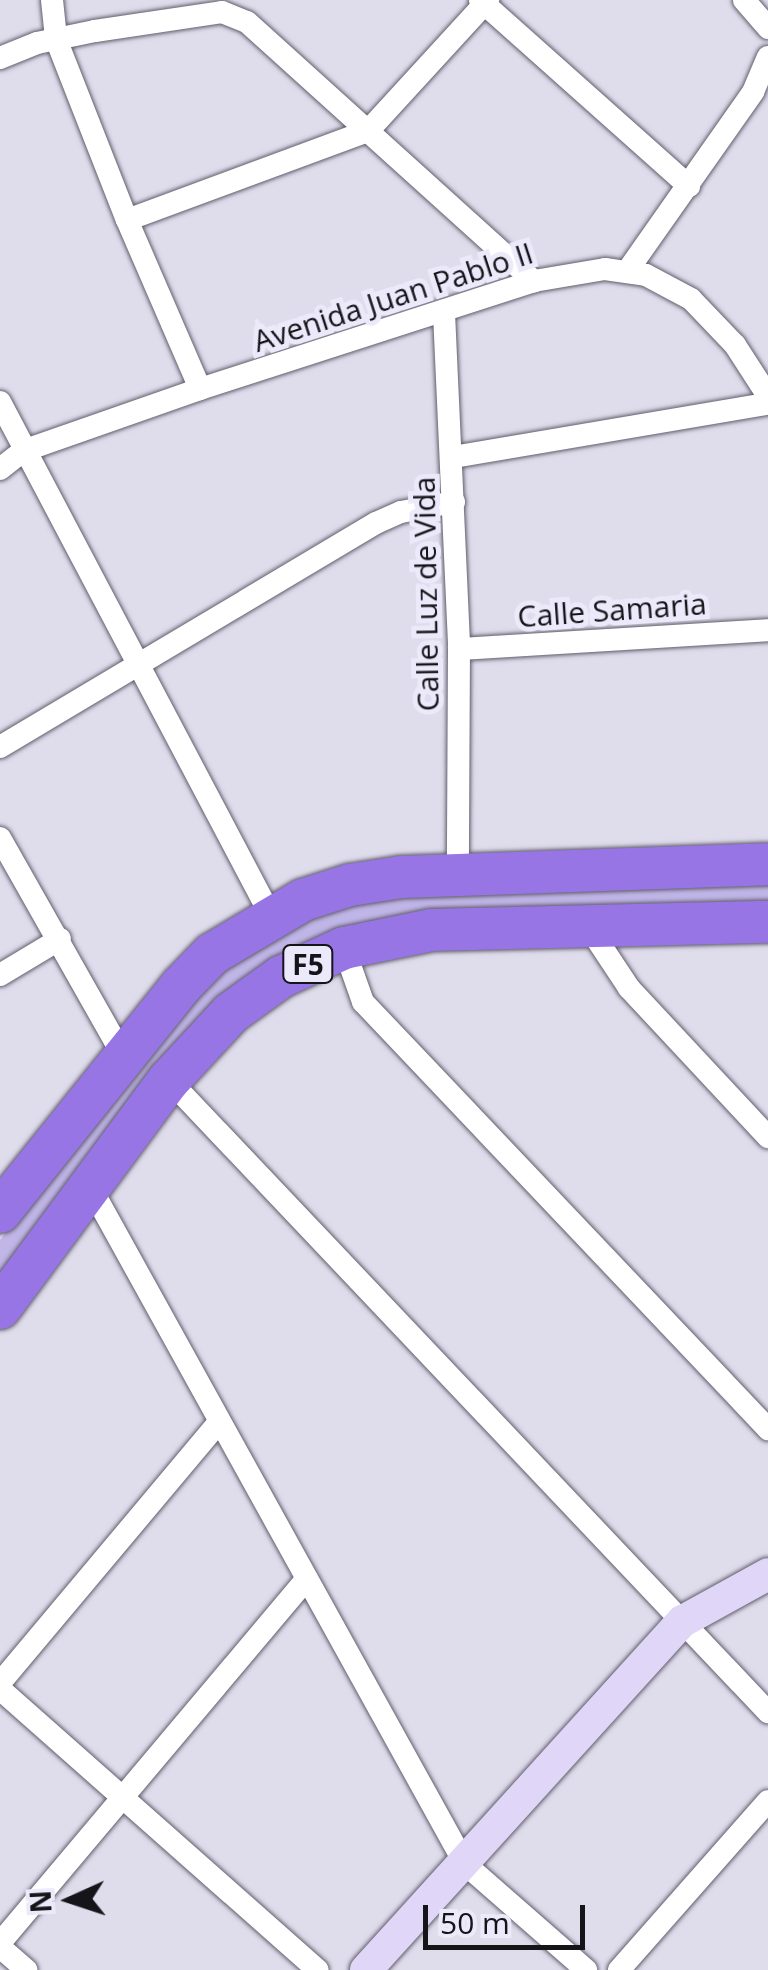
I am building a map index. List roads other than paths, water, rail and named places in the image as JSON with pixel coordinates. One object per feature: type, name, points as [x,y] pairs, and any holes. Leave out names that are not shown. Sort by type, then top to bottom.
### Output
[{"type":"highway","name":"F5","points":[[0,1212],[123,1055],[212,954],[271,916],[350,885],[458,874],[768,864]]},
{"type":"highway","name":"F5","points":[[0,1308],[170,1080],[209,1035],[280,977],[344,948],[432,930],[768,922]]},
{"type":"street","points":[[52,0],[56,39],[127,220],[200,389]]},
{"type":"street","points":[[744,0],[768,28]]},
{"type":"street","points":[[127,220],[368,130],[483,2],[688,186]]},
{"type":"street","points":[[0,58],[56,39],[225,4],[283,50],[534,281]]},
{"type":"street","points":[[628,270],[753,92],[768,58]]},
{"type":"street","name":"Avenida Juan Pablo II","points":[[0,469],[22,451],[534,281],[628,270],[663,282],[706,312],[735,345],[768,396]]},
{"type":"street","name":"Calle Luz de Vida","points":[[444,313],[459,650],[458,874]]},
{"type":"street","points":[[0,402],[22,451],[141,664],[271,916]]},
{"type":"street","points":[[453,456],[768,404]]},
{"type":"street","points":[[0,747],[376,523],[402,512],[454,502]]},
{"type":"street","name":"Calle Samaria","points":[[459,650],[768,630]]},
{"type":"street","points":[[0,838],[123,1055]]},
{"type":"street","points":[[588,926],[629,988],[768,1137]]},
{"type":"street","points":[[0,975],[60,940]]},
{"type":"street","points":[[344,948],[363,1002],[768,1429]]},
{"type":"street","points":[[170,1080],[768,1712]]},
{"type":"street","points":[[90,1188],[465,1864],[586,1970]]},
{"type":"street","points":[[218,1423],[0,1686],[318,1970]]},
{"type":"street","points":[[366,1970],[683,1621],[768,1574]]},
{"type":"street","points":[[26,1970],[0,1945],[306,1579]]},
{"type":"street","points":[[619,1970],[768,1800]]}]
